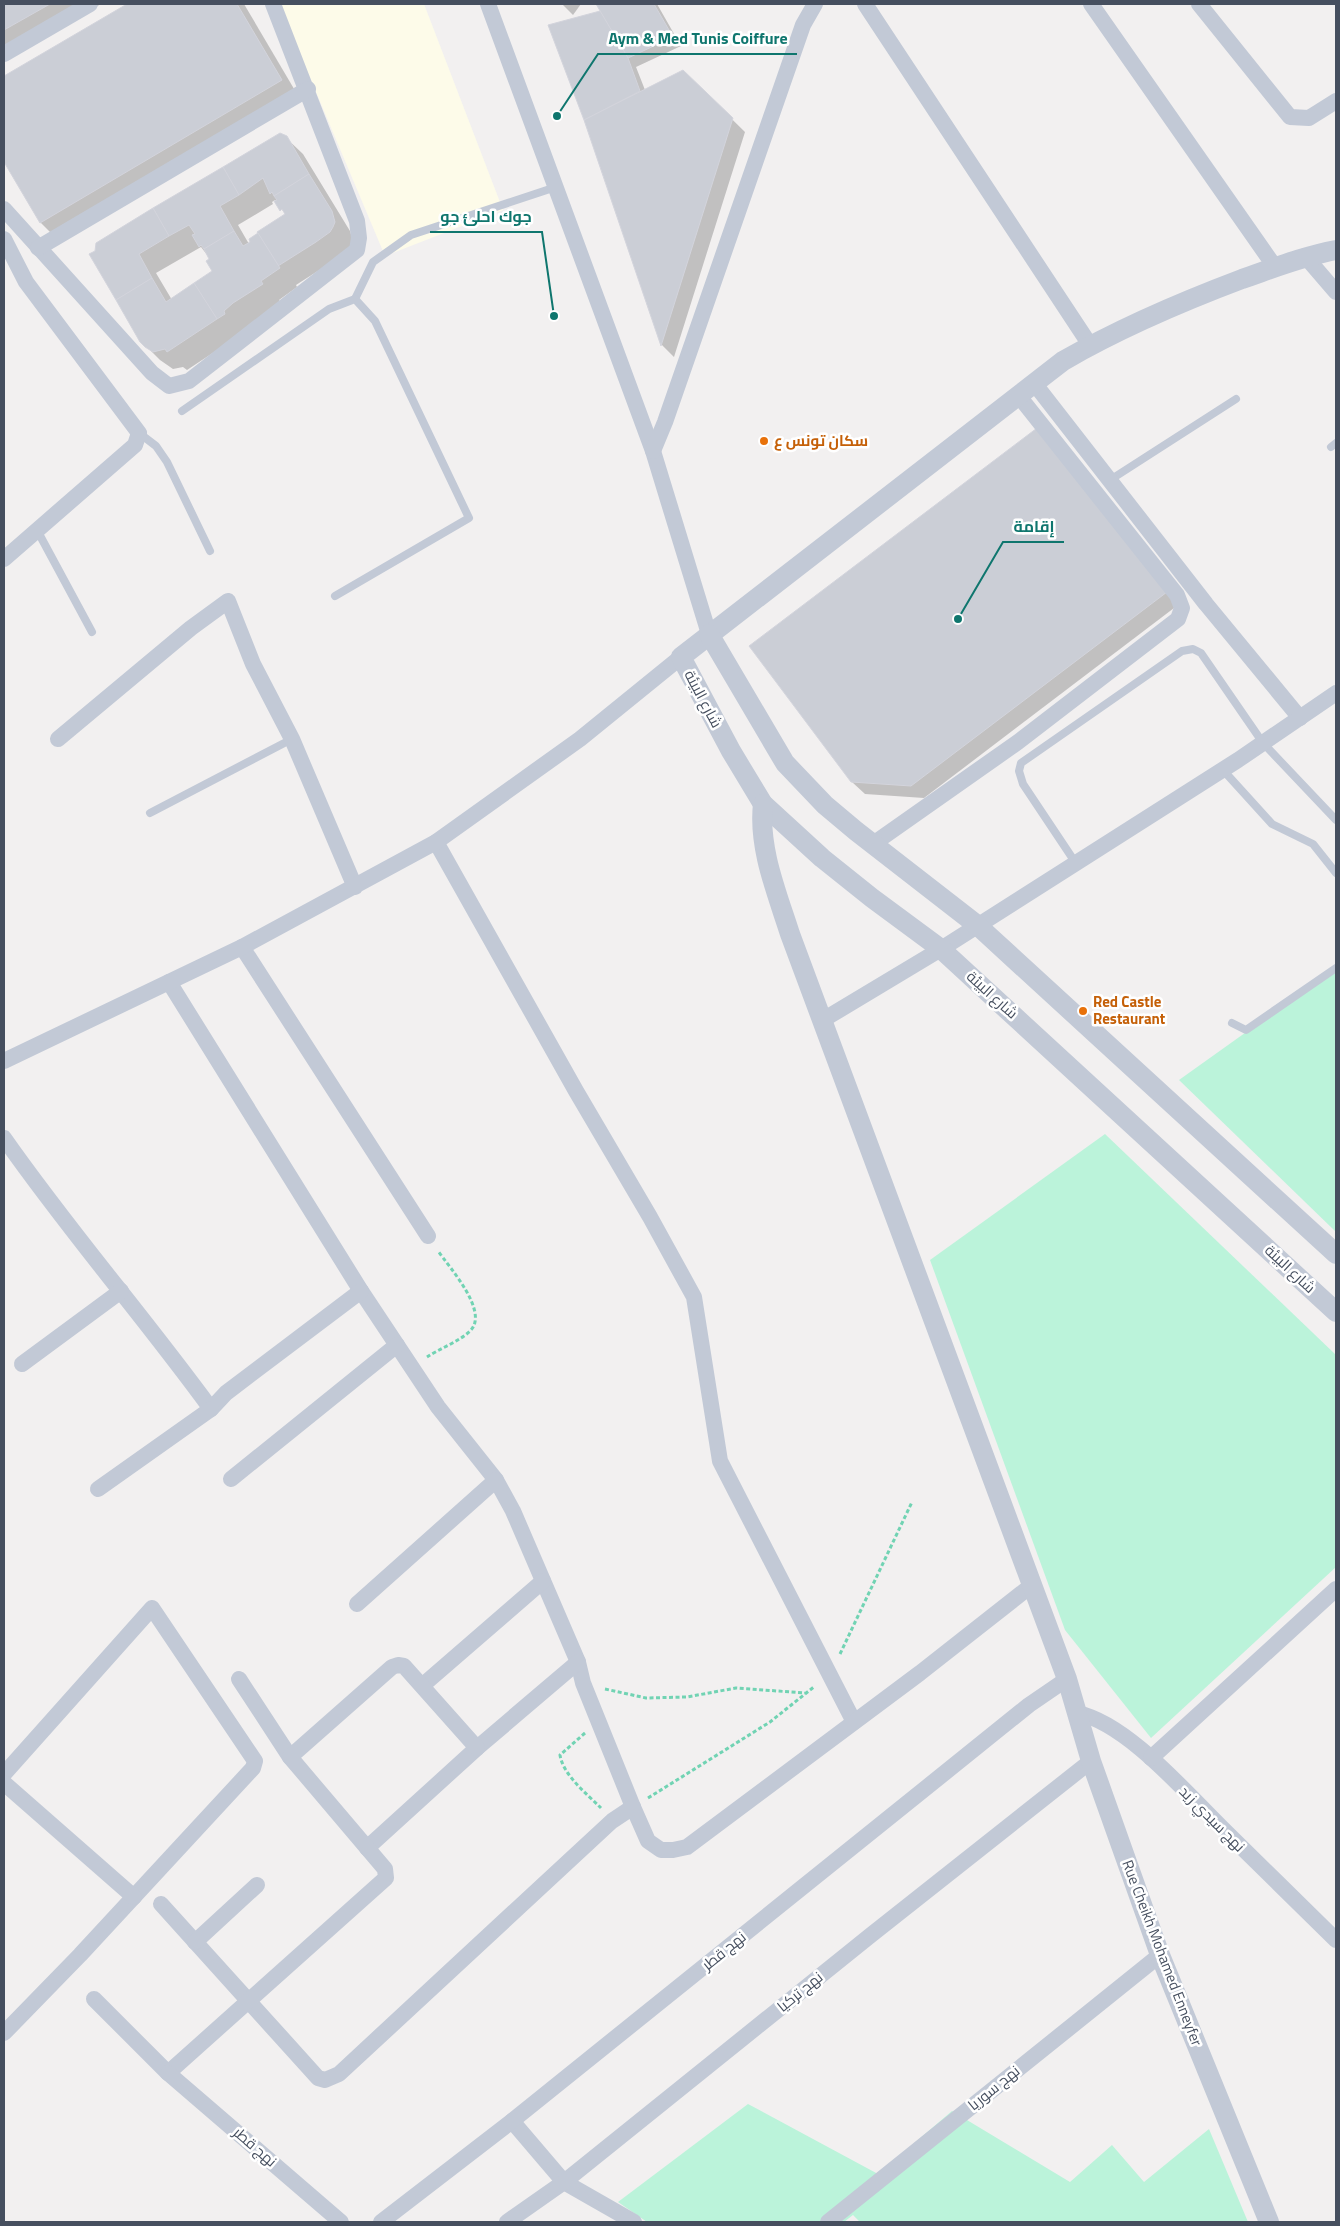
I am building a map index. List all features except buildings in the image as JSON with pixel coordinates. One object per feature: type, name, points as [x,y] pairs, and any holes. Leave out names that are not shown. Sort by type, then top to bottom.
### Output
[{"type":"street","points":[[4,54],[90,4]]},
{"type":"street","points":[[4,209],[152,374],[169,386],[189,381],[357,250],[359,238],[357,221],[308,89],[273,4]]},
{"type":"street","points":[[488,4],[653,451],[708,634],[785,763],[825,805],[978,925],[1336,1254]]},
{"type":"street","points":[[653,451],[665,422],[803,25],[815,4]]},
{"type":"street","points":[[865,4],[1090,345]]},
{"type":"street","points":[[1091,4],[1275,267]]},
{"type":"street","points":[[1199,4],[1290,117],[1309,118],[1336,101]]},
{"type":"street","points":[[38,248],[308,89]]},
{"type":"street","points":[[4,240],[26,282],[139,433],[135,445],[4,559]]},
{"type":"street","points":[[4,1060],[242,947],[436,842],[580,739],[708,634],[1063,361],[1090,345],[1191,298],[1305,256],[1336,250]]},
{"type":"street","points":[[1305,256],[1336,292]]},
{"type":"street","points":[[1026,388],[1110,480],[1206,604],[1300,718]]},
{"type":"street","points":[[873,844],[1018,742],[1178,619],[1182,608],[1177,595],[1026,388]]},
{"type":"street","points":[[58,739],[191,628],[228,601],[253,664],[292,739],[355,887]]},
{"type":"street","name":"شارع البيئة","points":[[681,657],[731,751],[763,804],[822,858],[941,949],[1336,1312]]},
{"type":"street","points":[[821,1021],[941,949],[1074,862],[1223,770],[1336,693]]},
{"type":"street","name":"Rue Cheikh Mohamed Enneyfer","points":[[763,804],[763,838],[768,862],[790,934],[821,1021],[1067,1679],[1091,1761],[1160,1954],[1269,2222]]},
{"type":"street","points":[[436,842],[694,1297],[720,1461],[831,1673],[854,1722]]},
{"type":"street","points":[[242,947],[428,1236]]},
{"type":"street","points":[[169,982],[361,1291],[438,1407],[496,1480],[578,1662],[583,1682],[598,1721],[648,1841],[661,1850],[687,1847],[1032,1585]]},
{"type":"street","points":[[4,1138],[162,1342],[211,1409]]},
{"type":"street","points":[[22,1364],[121,1291]]},
{"type":"street","points":[[98,1489],[211,1409],[226,1393],[361,1291]]},
{"type":"street","points":[[231,1479],[397,1345]]},
{"type":"street","points":[[357,1604],[496,1480]]},
{"type":"street","points":[[423,1685],[542,1580]]},
{"type":"street","points":[[1151,1758],[1336,1589]]},
{"type":"street","points":[[4,1774],[152,1608],[255,1761],[253,1768],[134,1897],[4,2033]]},
{"type":"street","points":[[368,1848],[477,1748],[578,1662]]},
{"type":"street","points":[[290,1757],[392,1667],[398,1664],[404,1666],[423,1685],[477,1748]]},
{"type":"street","points":[[168,2073],[386,1878],[385,1869],[290,1757],[240,1679]]},
{"type":"street","name":"نهج قطر","points":[[381,2222],[512,2120],[1029,1705],[1067,1679]]},
{"type":"street","name":"نهج سيدي زيد","points":[[1077,1713],[1091,1716],[1108,1724],[1151,1758],[1336,1940]]},
{"type":"street","name":"نهج تركيا","points":[[507,2222],[564,2182],[902,1910],[1091,1761]]},
{"type":"street","points":[[4,1783],[134,1897]]},
{"type":"street","points":[[161,1904],[318,2078],[325,2080],[340,2074],[612,1821],[633,1807]]},
{"type":"street","points":[[196,1942],[257,1885]]},
{"type":"street","name":"نهج سوريا","points":[[828,2222],[1160,1954]]},
{"type":"street","name":"نهج قطر","points":[[94,1999],[168,2073],[341,2222]]},
{"type":"street","points":[[512,2120],[564,2182],[634,2222]]},
{"type":"lane","points":[[182,411],[329,309],[355,299],[373,262],[411,236],[556,187]]},
{"type":"lane","points":[[336,596],[469,518],[375,321],[355,299]]},
{"type":"lane","points":[[1110,480],[1236,399]]},
{"type":"lane","points":[[139,433],[156,446],[166,462],[210,551]]},
{"type":"lane","points":[[36,530],[92,632]]},
{"type":"lane","points":[[1074,862],[1023,784],[1019,771],[1021,764],[1182,651],[1192,649],[1202,653],[1263,743],[1336,820]]},
{"type":"lane","points":[[150,813],[292,739]]},
{"type":"lane","points":[[1223,770],[1272,824],[1313,844],[1336,873]]},
{"type":"lane","points":[[1232,1023],[1246,1030],[1336,968]]},
{"type":"path","points":[[411,1366],[471,1330],[477,1317],[472,1300],[428,1236]]},
{"type":"path","points":[[633,1807],[763,1726],[831,1673],[912,1502]]},
{"type":"path","points":[[583,1682],[646,1698],[687,1697],[736,1688],[805,1693]]},
{"type":"path","points":[[598,1721],[560,1755],[565,1769],[612,1821]]},
{"type":"shaded area","points":[[279,4],[424,4],[503,210],[385,256]]},
{"type":"green space","points":[[1336,968],[1336,1232],[1179,1080]]},
{"type":"green space","points":[[1105,1134],[1336,1355],[1336,1567],[1151,1738],[1065,1630],[930,1260]]},
{"type":"green space","points":[[748,2104],[878,2174],[952,2111],[1070,2182],[1112,2145],[1144,2182],[1209,2129],[1248,2222],[860,2222],[853,2215],[844,2222],[647,2222],[618,2202]]},
{"type":"place","name":"Aym & Med Tunis Coiffure","points":[[557,116]]},
{"type":"place","name":"جوك احلئ جو","points":[[554,316]]},
{"type":"place","name":"سكان تونس ع","points":[[764,441]]},
{"type":"place","name":"إقامة","points":[[958,619]]},
{"type":"place","name":"Red Castle Restaurant","points":[[1083,1011]]}]
